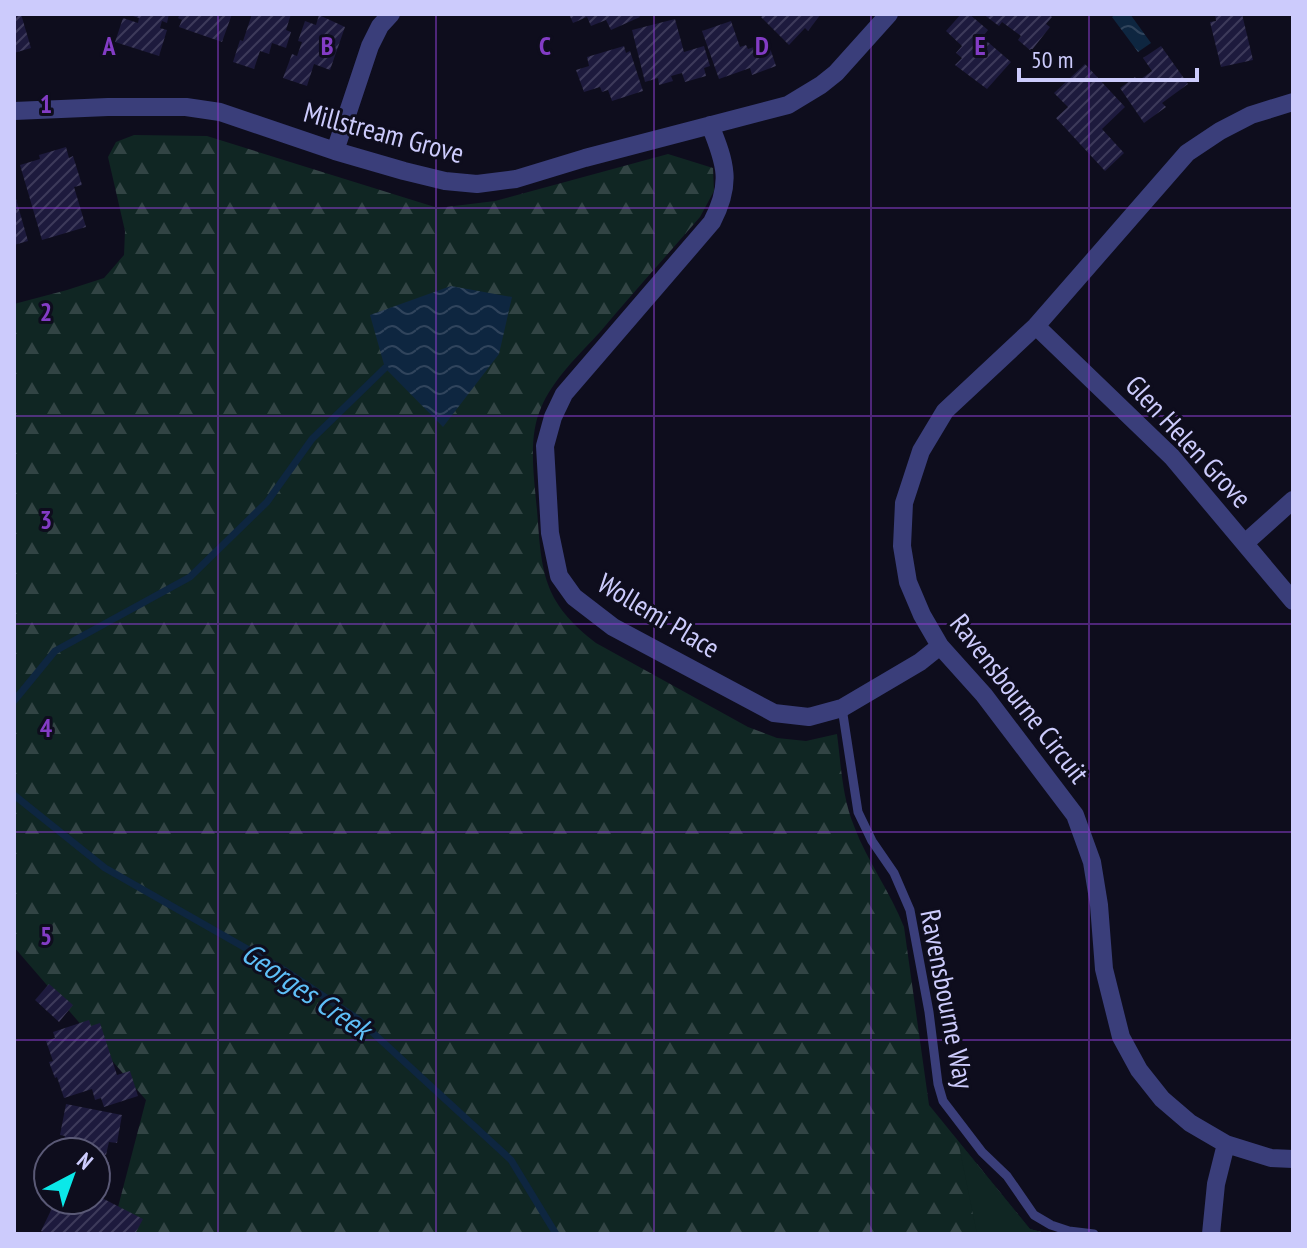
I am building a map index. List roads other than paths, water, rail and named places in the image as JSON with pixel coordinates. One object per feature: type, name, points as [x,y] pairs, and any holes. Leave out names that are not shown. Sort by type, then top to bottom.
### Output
[{"type":"street","points":[[335,151],[370,46],[380,26],[391,14]]},
{"type":"street","name":"Millstream Grove","points":[[14,111],[186,107],[220,112],[335,151],[445,181],[477,184],[516,179],[788,105],[836,73],[889,14]]},
{"type":"street","name":"Ravensbourne Circuit","points":[[1293,102],[1251,115],[1187,153],[1036,326],[945,411],[921,451],[904,503],[902,546],[908,582],[940,646],[984,695],[1075,815],[1092,862],[1104,969],[1121,1037],[1139,1070],[1162,1099],[1190,1123],[1226,1144],[1271,1158],[1293,1159]]},
{"type":"street","name":"Wollemi Place","points":[[710,125],[721,152],[726,184],[722,203],[712,222],[564,394],[553,417],[545,446],[550,533],[559,576],[574,597],[613,627],[774,713],[809,717],[842,708],[920,662],[940,646]]},
{"type":"street","name":"Glen Helen Grove","points":[[1036,326],[1172,457],[1293,601]]},
{"type":"street","points":[[1245,543],[1293,500]]},
{"type":"street","points":[[1211,1234],[1216,1184],[1226,1144]]},
{"type":"lane","name":"Ravensbourne Way","points":[[842,708],[858,812],[872,841],[894,873],[910,910],[943,1101],[982,1152],[1007,1176],[1034,1215],[1069,1231],[1094,1234]]},
{"type":"water","points":[[1130,14],[1151,43],[1138,52],[1112,17]]},
{"type":"water","points":[[451,286],[512,297],[499,354],[443,427],[385,368],[370,315]]},
{"type":"waterway","points":[[14,701],[55,651],[190,577],[267,502],[312,439],[385,368]]},
{"type":"waterway","name":"Georges Creek","points":[[14,795],[105,868],[284,970],[359,1020],[511,1160],[556,1234]]}]
